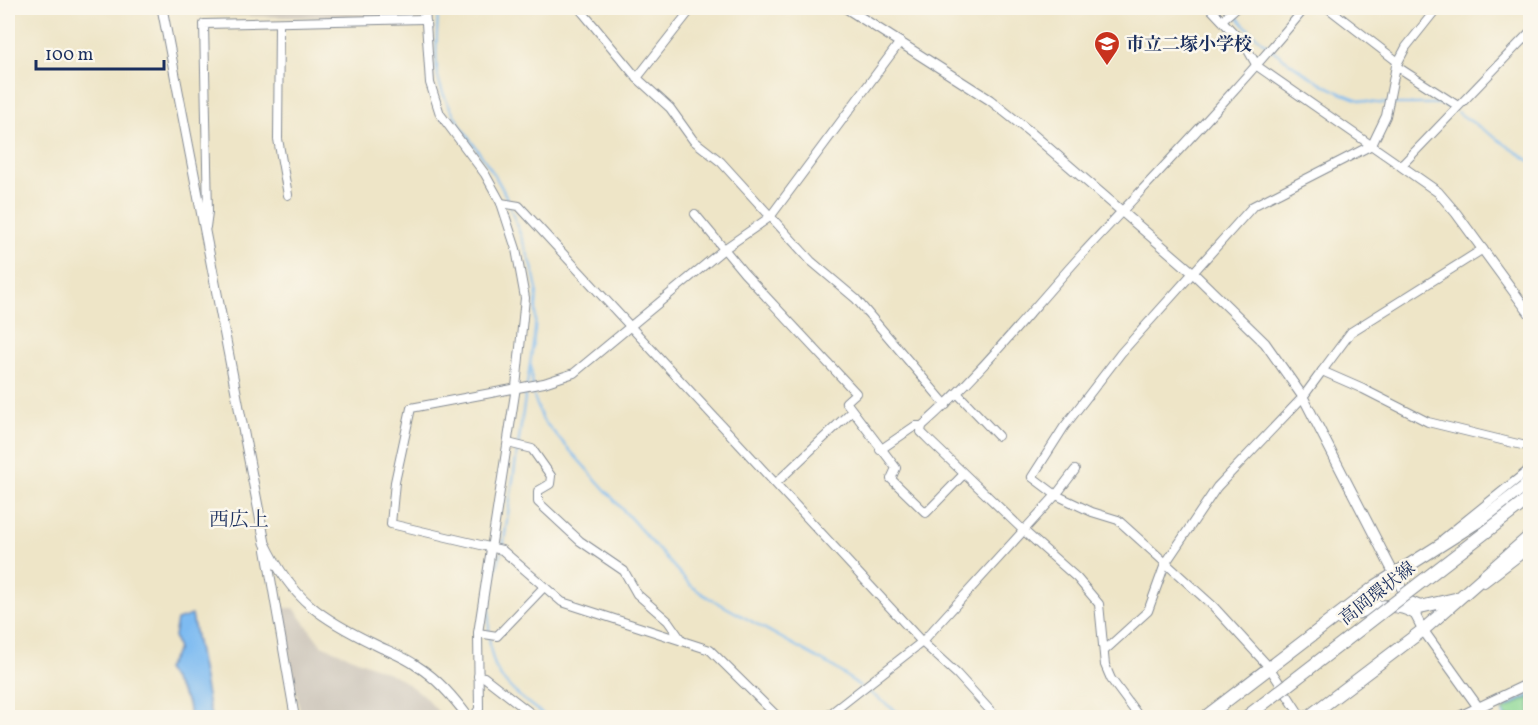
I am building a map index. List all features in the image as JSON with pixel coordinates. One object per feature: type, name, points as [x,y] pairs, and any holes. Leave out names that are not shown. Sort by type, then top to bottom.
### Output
[{"type":"main road","points":[[1204,717],[1327,623],[1428,552],[1491,513],[1530,483]]},
{"type":"main road","name":"高岡環状線","points":[[1245,717],[1530,498]]},
{"type":"main road","points":[[1307,717],[1423,630],[1530,536]]},
{"type":"main road","points":[[1408,602],[1420,608],[1463,594]]},
{"type":"main road","points":[[1327,623],[1358,612],[1394,605],[1404,606],[1415,613]]},
{"type":"street","points":[[162,8],[204,238],[265,543],[296,717]]},
{"type":"street","points":[[265,543],[277,569],[304,602],[337,626],[417,665],[440,683],[471,717],[479,709],[478,633],[516,387],[525,298],[516,249],[501,203],[485,174],[440,114],[430,83],[425,8]]},
{"type":"street","points":[[579,8],[637,78],[670,108],[693,140],[721,162],[811,261],[856,298],[946,405]]},
{"type":"street","points":[[637,78],[692,8]]},
{"type":"street","points":[[846,8],[990,100],[1192,272],[1265,343],[1303,396],[1423,630],[1486,717]]},
{"type":"street","points":[[1210,8],[1245,45],[1257,66],[1438,192],[1530,314]]},
{"type":"street","points":[[1222,20],[1236,8]]},
{"type":"street","points":[[1140,717],[1111,679],[1104,651],[1099,604],[1077,578],[963,475],[921,432],[922,426],[958,394],[1122,211],[1257,66],[1305,8]]},
{"type":"street","points":[[1328,8],[1397,64],[1458,106]]},
{"type":"street","points":[[1302,717],[1269,667],[1213,606],[1118,520],[1092,512],[1056,495],[1032,477],[1064,427],[1121,353],[1253,206],[1372,145],[1386,116],[1397,64],[1406,47],[1437,8]]},
{"type":"street","points":[[204,238],[208,212],[204,24],[424,19]]},
{"type":"street","points":[[279,24],[278,139],[288,195]]},
{"type":"street","points":[[1401,166],[1530,32]]},
{"type":"street","points":[[779,717],[710,650],[562,602],[502,550],[391,524],[395,482],[411,408],[544,383],[574,373],[724,249],[770,217],[900,42]]},
{"type":"street","points":[[501,203],[519,206],[922,642],[957,674],[998,717]]},
{"type":"street","points":[[695,214],[724,249],[856,393],[846,402],[880,450],[896,468],[891,479],[926,513],[963,475]]},
{"type":"street","points":[[1104,651],[1148,610],[1165,564],[1217,487],[1303,396],[1351,332],[1483,249]]},
{"type":"street","points":[[1322,372],[1363,389],[1428,423],[1530,447]]},
{"type":"street","points":[[958,394],[998,436]]},
{"type":"street","points":[[776,483],[852,411]]},
{"type":"street","points":[[880,450],[915,426],[922,426]]},
{"type":"street","points":[[508,443],[532,450],[551,476],[550,483],[538,491],[538,502],[580,541],[624,572],[637,594],[668,621],[682,641]]},
{"type":"street","points":[[1428,552],[1465,518],[1530,469]]},
{"type":"street","points":[[825,717],[922,642],[1056,495],[1075,470]]},
{"type":"street","points":[[1463,594],[1486,582],[1530,548]]},
{"type":"street","points":[[478,633],[497,636],[544,587]]},
{"type":"street","points":[[478,676],[484,677],[537,717]]},
{"type":"street","points":[[1456,717],[1530,683]]},
{"type":"shaded area","points":[[197,8],[417,8],[409,16],[291,17],[198,15]]},
{"type":"shaded area","points":[[281,608],[294,608],[321,645],[396,676],[423,695],[443,717],[301,717]]},
{"type":"green space","points":[[1530,697],[1530,717],[1507,717],[1502,710]]},
{"type":"water","points":[[192,615],[211,717],[190,717],[188,703],[166,669],[178,649],[174,636],[177,620]]},
{"type":"waterway","points":[[438,8],[436,60],[443,93],[459,124],[491,169],[508,201]]},
{"type":"waterway","points":[[1230,8],[1241,22],[1274,51],[1333,89],[1369,102],[1443,104],[1452,110]]},
{"type":"waterway","points":[[1457,112],[1530,161]]},
{"type":"waterway","points":[[503,548],[535,330],[537,289],[532,266],[510,207]]},
{"type":"waterway","points":[[531,365],[533,394],[542,419],[690,585],[832,666],[861,687]]},
{"type":"waterway","points":[[501,553],[493,582],[489,617],[491,651],[495,666],[512,689],[548,718]]},
{"type":"waterway","points":[[866,690],[906,718]]},
{"type":"waterway","points":[[1507,706],[1530,695]]},
{"type":"waterway","points":[[1431,718],[1440,713]]},
{"type":"waterway","points":[[1503,713],[1505,718]]},
{"type":"place","name":"市立二塚小学校","points":[[1107,67]]},
{"type":"district","name":"西広上","points":[[239,519]]}]
